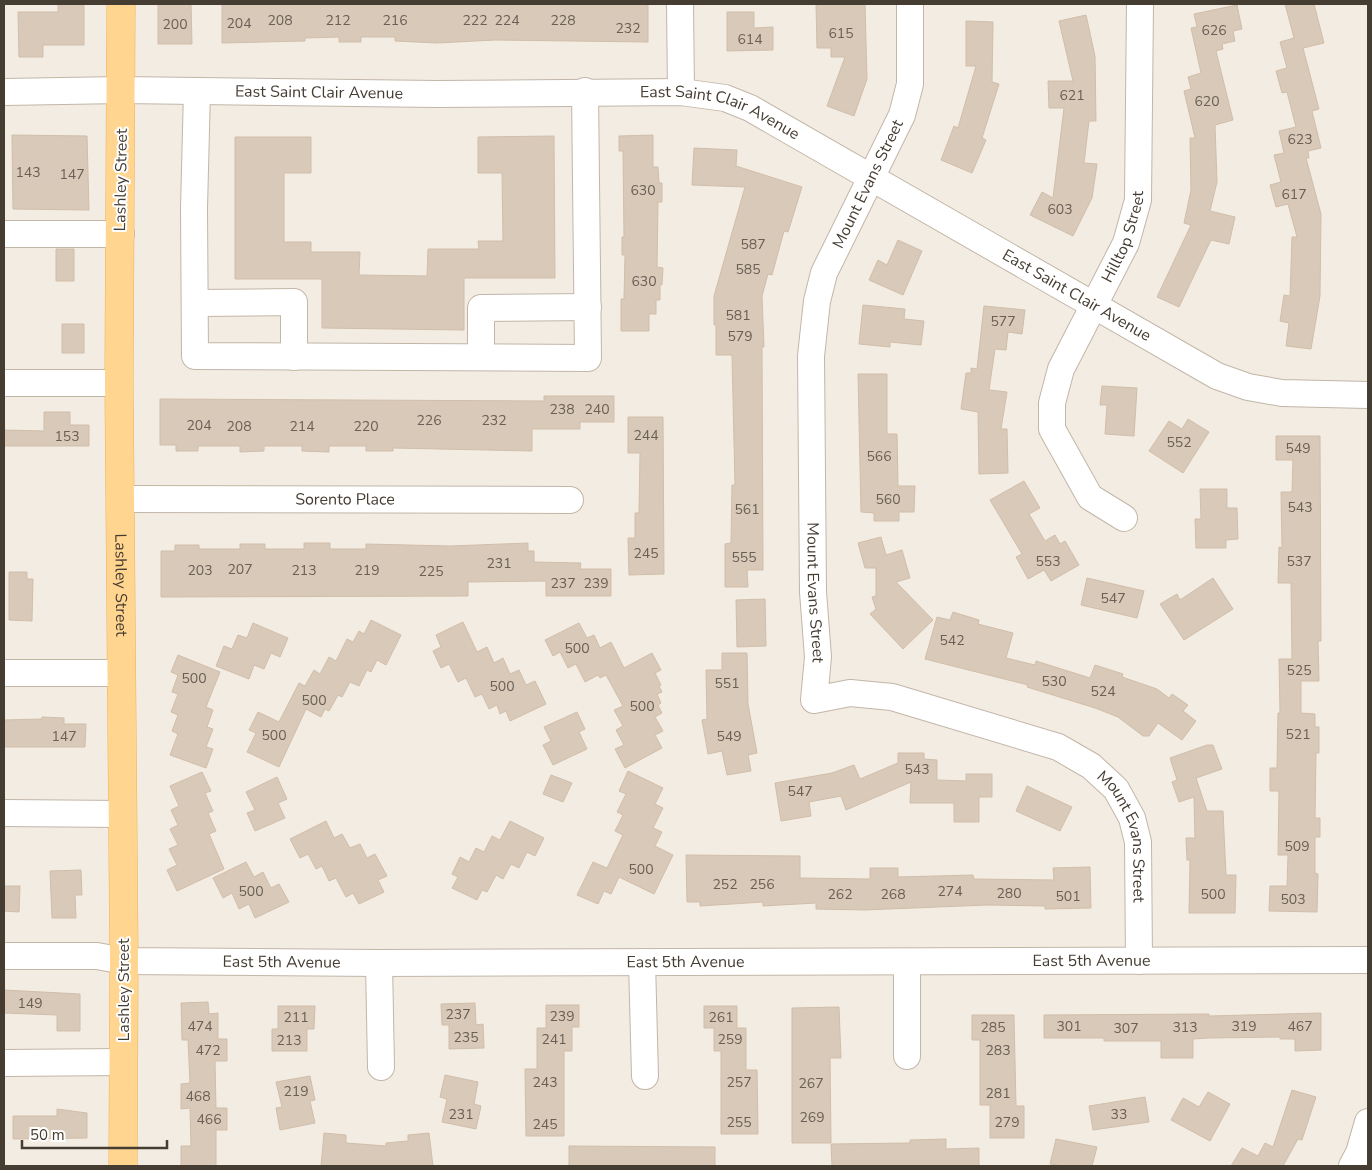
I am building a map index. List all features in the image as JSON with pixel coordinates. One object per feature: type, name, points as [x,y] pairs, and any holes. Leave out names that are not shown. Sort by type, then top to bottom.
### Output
[{"type":"main road","name":"Lashley Street","points":[[121,4],[119,383],[124,961],[123,1166]]},
{"type":"street","points":[[680,4],[681,92]]},
{"type":"street","name":"Mount Evans Street","points":[[910,4],[910,84],[902,115],[870,176],[824,274],[817,301],[811,356],[813,592],[818,658],[814,700],[850,693],[892,697],[1058,747],[1091,766],[1116,789],[1132,818],[1138,842],[1139,961]]},
{"type":"street","name":"Hilltop Street","points":[[1124,518],[1090,497],[1052,429],[1052,403],[1061,369],[1126,243],[1138,200],[1140,4]]},
{"type":"street","name":"East Saint Clair Avenue","points":[[4,92],[122,90],[437,94],[681,92],[725,98],[750,108],[1217,376],[1248,387],[1282,393],[1368,396]]},
{"type":"street","points":[[197,91],[195,132],[195,356],[588,358],[584,137],[585,92]]},
{"type":"street","points":[[4,234],[121,234]]},
{"type":"street","points":[[194,303],[294,302],[294,357]]},
{"type":"street","points":[[482,357],[482,308],[588,307]]},
{"type":"street","points":[[4,383],[119,383]]},
{"type":"street","name":"Sorento Place","points":[[120,499],[570,500]]},
{"type":"street","points":[[4,673],[121,673]]},
{"type":"street","points":[[4,813],[122,814]]},
{"type":"street","name":"East 5th Avenue","points":[[4,956],[97,956],[124,961],[379,963],[1368,960]]},
{"type":"street","points":[[642,962],[644,1076]]},
{"type":"street","points":[[906,962],[907,1056]]},
{"type":"street","points":[[379,963],[380,1067]]},
{"type":"street","points":[[4,1063],[124,1062]]},
{"type":"street","points":[[1352,1166],[1359,1153],[1368,1122]]},
{"type":"building","points":[[58,4],[84,4],[84,45],[43,45],[43,57],[19,57],[18,12],[58,12]]},
{"type":"building","points":[[158,4],[191,4],[192,44],[158,44]]},
{"type":"building","points":[[222,4],[648,4],[648,42],[495,40],[437,43],[395,41],[395,37],[361,37],[361,42],[339,42],[339,37],[305,38],[305,41],[222,43]]},
{"type":"building","points":[[816,4],[865,4],[867,79],[854,116],[827,106],[845,57],[831,57],[831,48],[817,48]]},
{"type":"building","points":[[1285,4],[1314,4],[1324,43],[1303,48],[1319,109],[1312,111],[1321,148],[1308,151],[1309,158],[1306,158],[1321,214],[1320,296],[1311,349],[1286,346],[1289,323],[1280,321],[1284,295],[1290,296],[1292,237],[1297,237],[1288,204],[1276,207],[1270,185],[1281,182],[1274,155],[1284,153],[1279,131],[1296,127],[1287,92],[1282,93],[1276,71],[1287,68],[1280,42],[1294,38]]},
{"type":"building","points":[[1237,5],[1242,29],[1233,31],[1235,41],[1222,44],[1223,49],[1216,51],[1233,120],[1215,125],[1217,182],[1210,211],[1235,217],[1229,244],[1211,240],[1179,307],[1157,297],[1191,225],[1184,223],[1191,190],[1190,138],[1195,138],[1184,91],[1191,89],[1188,77],[1201,73],[1191,28],[1197,27],[1194,14]]},
{"type":"building","points":[[727,12],[754,12],[754,28],[773,27],[773,50],[727,51]]},
{"type":"building","points":[[1086,15],[1095,56],[1096,121],[1089,121],[1084,163],[1097,164],[1092,198],[1073,236],[1030,215],[1042,192],[1053,198],[1064,108],[1049,108],[1048,81],[1073,81],[1059,21]]},
{"type":"building","points":[[966,21],[993,22],[992,82],[999,84],[982,138],[986,140],[972,173],[941,160],[954,126],[958,128],[976,66],[966,66]]},
{"type":"building","points":[[12,135],[87,136],[89,210],[13,209]]},
{"type":"building","points":[[653,135],[653,167],[658,167],[659,183],[662,183],[662,202],[658,202],[657,267],[663,268],[660,300],[656,300],[656,314],[649,314],[649,331],[621,331],[621,299],[624,299],[625,255],[622,255],[622,237],[624,237],[623,151],[619,151],[619,136]]},
{"type":"building","points":[[554,136],[555,278],[464,278],[464,330],[322,328],[322,279],[235,279],[235,137],[311,137],[311,173],[284,173],[284,242],[311,242],[311,252],[360,252],[359,275],[427,276],[428,249],[479,249],[478,241],[503,241],[502,173],[478,173],[478,137]]},
{"type":"building","points":[[694,148],[737,150],[736,166],[802,187],[788,232],[784,231],[772,275],[768,274],[762,296],[764,347],[762,347],[763,570],[747,570],[748,587],[725,587],[725,544],[731,543],[732,485],[735,485],[732,355],[716,355],[716,325],[714,325],[714,296],[745,187],[692,185]]},
{"type":"building","points":[[898,240],[922,251],[903,295],[869,280],[878,260],[887,265]]},
{"type":"building","points":[[56,249],[74,249],[74,281],[56,281]]},
{"type":"building","points":[[863,305],[905,309],[904,319],[924,321],[921,345],[890,342],[890,347],[859,344]]},
{"type":"building","points":[[984,306],[1025,310],[1022,334],[1008,332],[1006,350],[995,349],[989,390],[1007,392],[1001,429],[1007,429],[1008,473],[979,474],[978,412],[961,409],[966,373],[971,373],[971,368],[977,369]]},
{"type":"building","points":[[62,324],[84,324],[84,353],[62,353]]},
{"type":"building","points":[[858,374],[887,374],[887,434],[897,434],[898,486],[915,486],[914,512],[899,512],[899,521],[874,521],[874,513],[861,512]]},
{"type":"building","points":[[1102,386],[1137,388],[1134,436],[1105,434],[1107,405],[1100,405]]},
{"type":"building","points":[[544,396],[614,396],[614,422],[580,422],[580,429],[532,429],[532,451],[393,448],[393,451],[366,451],[366,446],[329,446],[329,452],[302,451],[302,446],[264,446],[264,451],[240,452],[240,446],[198,446],[198,451],[176,451],[176,445],[160,445],[160,399],[544,401]]},
{"type":"building","points":[[44,412],[70,412],[70,425],[89,425],[89,446],[4,446],[4,430],[44,431]]},
{"type":"building","points":[[628,417],[663,417],[664,574],[629,575],[628,538],[635,538],[635,513],[639,513],[640,453],[628,453]]},
{"type":"building","points":[[1188,419],[1209,432],[1183,473],[1149,451],[1169,421],[1182,429]]},
{"type":"building","points":[[1276,436],[1320,436],[1321,641],[1318,641],[1319,681],[1301,681],[1301,713],[1315,714],[1315,727],[1319,727],[1319,753],[1316,753],[1315,818],[1320,818],[1320,837],[1315,837],[1315,873],[1318,874],[1317,912],[1269,911],[1270,886],[1287,886],[1288,855],[1278,855],[1279,791],[1270,791],[1270,768],[1277,768],[1278,713],[1280,713],[1279,659],[1292,659],[1291,583],[1278,583],[1279,547],[1282,548],[1281,492],[1292,492],[1293,460],[1276,460]]},
{"type":"building","points":[[1024,481],[1040,508],[1029,514],[1045,541],[1055,535],[1060,544],[1065,541],[1079,565],[1051,581],[1044,570],[1028,579],[1016,557],[1022,554],[990,500]]},
{"type":"building","points":[[1200,489],[1227,489],[1227,508],[1237,508],[1238,539],[1226,540],[1226,548],[1196,548],[1195,519],[1201,519]]},
{"type":"building","points":[[881,537],[886,555],[902,550],[910,578],[896,582],[933,620],[903,649],[870,614],[876,609],[872,597],[876,596],[876,568],[865,568],[858,543]]},
{"type":"building","points":[[304,543],[330,543],[330,549],[366,549],[366,544],[450,546],[528,543],[528,551],[534,551],[534,562],[581,563],[580,569],[611,569],[611,596],[546,596],[546,581],[468,582],[468,596],[161,597],[161,551],[175,551],[175,545],[199,545],[199,549],[240,549],[240,544],[265,544],[265,549],[304,549]]},
{"type":"building","points":[[9,572],[27,572],[27,579],[33,579],[32,621],[9,620]]},
{"type":"building","points":[[1087,578],[1144,591],[1137,618],[1081,605]]},
{"type":"building","points":[[1213,578],[1233,609],[1184,640],[1160,604],[1177,594],[1180,600]]},
{"type":"building","points":[[765,599],[766,646],[737,647],[736,600]]},
{"type":"building","points":[[953,612],[979,620],[978,624],[1013,633],[1006,658],[1035,665],[1036,661],[1090,678],[1095,665],[1123,674],[1122,677],[1157,689],[1169,698],[1172,694],[1188,705],[1183,711],[1196,721],[1182,740],[1158,723],[1149,736],[1143,736],[1118,717],[1095,708],[1027,687],[1028,685],[925,659],[937,617],[950,620]]},
{"type":"building","points":[[371,620],[401,635],[386,665],[377,660],[371,672],[367,670],[359,686],[350,682],[342,697],[338,695],[329,711],[325,709],[321,717],[306,709],[279,767],[247,752],[256,733],[249,730],[258,712],[279,722],[299,683],[305,686],[314,670],[320,674],[329,657],[336,661],[347,639],[353,642],[359,631],[364,634]]},
{"type":"building","points":[[463,622],[477,652],[487,647],[494,663],[503,658],[510,674],[519,670],[526,685],[535,681],[546,704],[510,721],[506,711],[500,714],[497,705],[489,709],[482,694],[475,697],[466,678],[458,682],[449,664],[441,668],[433,651],[441,647],[436,635]]},
{"type":"building","points":[[253,623],[288,638],[280,657],[271,653],[264,669],[254,665],[249,679],[216,666],[224,646],[232,649],[238,635],[247,638]]},
{"type":"building","points":[[579,623],[587,638],[594,635],[600,648],[611,642],[624,668],[652,653],[661,670],[655,673],[661,685],[659,686],[662,692],[657,694],[661,703],[658,705],[662,713],[655,717],[663,731],[655,735],[662,748],[625,768],[615,749],[624,745],[616,730],[623,726],[614,710],[623,706],[606,675],[600,678],[598,675],[585,682],[576,664],[568,668],[560,652],[553,656],[545,640]]},
{"type":"building","points":[[722,653],[747,653],[748,704],[757,753],[748,755],[751,771],[727,775],[722,751],[708,754],[702,720],[707,719],[706,670],[722,670]]},
{"type":"building","points":[[178,655],[220,672],[206,707],[213,710],[207,727],[213,729],[206,747],[213,749],[206,768],[170,755],[178,734],[172,731],[178,715],[171,712],[178,694],[172,692],[178,675],[171,672]]},
{"type":"building","points":[[577,712],[585,729],[579,732],[587,749],[553,765],[543,745],[551,741],[544,727]]},
{"type":"building","points":[[42,717],[64,718],[64,724],[86,724],[85,747],[4,747],[4,720],[42,719]]},
{"type":"building","points":[[1207,745],[1213,745],[1222,769],[1196,778],[1207,811],[1223,811],[1226,875],[1236,875],[1235,913],[1189,913],[1190,860],[1187,860],[1186,838],[1195,838],[1194,797],[1179,802],[1172,782],[1177,780],[1170,758]]},
{"type":"building","points":[[898,753],[924,753],[924,759],[937,760],[937,780],[966,781],[966,774],[992,774],[992,797],[979,797],[979,822],[954,822],[954,803],[910,803],[911,782],[846,810],[841,796],[809,802],[811,816],[781,821],[775,783],[832,773],[854,765],[860,779],[898,763]]},
{"type":"building","points":[[628,771],[663,788],[655,804],[663,808],[653,828],[662,832],[655,846],[673,855],[654,894],[619,877],[611,894],[604,891],[598,904],[577,895],[593,862],[607,868],[623,835],[615,831],[623,815],[617,812],[626,794],[619,791]]},
{"type":"building","points":[[202,772],[211,791],[205,793],[213,811],[208,813],[216,831],[209,834],[224,869],[177,891],[167,870],[177,865],[169,849],[178,845],[170,829],[178,825],[171,810],[179,806],[170,786]]},
{"type":"building","points":[[551,775],[572,783],[563,802],[543,794]]},
{"type":"building","points":[[277,777],[287,799],[278,803],[285,818],[255,831],[247,813],[255,810],[246,792]]},
{"type":"building","points":[[1027,786],[1072,807],[1060,831],[1016,811]]},
{"type":"building","points":[[326,821],[334,838],[342,834],[350,848],[360,844],[367,858],[375,854],[387,876],[378,880],[384,892],[359,904],[353,893],[346,897],[336,878],[329,881],[322,866],[316,869],[308,854],[300,858],[290,839]]},
{"type":"building","points":[[510,821],[544,838],[535,856],[527,852],[519,868],[511,864],[503,879],[496,875],[487,892],[482,890],[477,900],[452,888],[458,877],[452,874],[460,857],[469,862],[476,848],[484,852],[492,836],[500,840]]},
{"type":"building","points":[[686,855],[800,856],[800,878],[870,879],[870,868],[898,868],[898,877],[973,875],[974,879],[1054,880],[1053,868],[1090,867],[1091,908],[1045,909],[1045,906],[987,905],[864,910],[816,909],[816,903],[763,906],[763,902],[700,906],[700,902],[687,902]]},
{"type":"building","points":[[246,862],[254,877],[263,872],[271,888],[279,884],[289,902],[255,918],[249,904],[239,909],[232,893],[223,898],[213,878]]},
{"type":"building","points":[[81,870],[82,895],[75,895],[76,918],[52,918],[50,871]]},
{"type":"building","points":[[4,886],[20,886],[19,912],[4,911]]},
{"type":"building","points":[[4,990],[80,994],[80,1031],[57,1031],[57,1015],[4,1013]]},
{"type":"building","points":[[208,1002],[209,1014],[218,1013],[218,1039],[227,1039],[227,1061],[215,1061],[216,1108],[227,1108],[227,1130],[216,1130],[216,1166],[181,1166],[181,1146],[191,1146],[190,1108],[181,1109],[181,1084],[190,1083],[188,1040],[182,1040],[181,1003]]},
{"type":"building","points":[[475,1003],[476,1025],[483,1024],[484,1048],[449,1049],[449,1025],[442,1025],[441,1004]]},
{"type":"building","points":[[546,1005],[579,1005],[579,1027],[572,1027],[572,1051],[564,1051],[564,1136],[526,1136],[525,1069],[537,1069],[537,1028],[546,1028]]},
{"type":"building","points":[[278,1006],[315,1006],[314,1029],[307,1029],[307,1051],[272,1051],[272,1029],[278,1029]]},
{"type":"building","points":[[704,1006],[737,1006],[737,1028],[746,1028],[746,1070],[757,1070],[758,1134],[721,1134],[721,1051],[714,1051],[714,1028],[704,1028]]},
{"type":"building","points":[[839,1007],[841,1058],[830,1058],[831,1143],[792,1143],[792,1008]]},
{"type":"building","points":[[1321,1013],[1321,1050],[1295,1051],[1295,1039],[1280,1039],[1280,1037],[1209,1038],[1193,1039],[1193,1058],[1161,1058],[1161,1041],[1104,1041],[1104,1038],[1044,1038],[1044,1015],[1209,1014],[1209,1016]]},
{"type":"building","points":[[972,1015],[1014,1015],[1016,1106],[1024,1106],[1024,1138],[990,1138],[990,1105],[980,1105],[980,1040],[972,1040]]},
{"type":"building","points":[[445,1075],[478,1082],[474,1104],[481,1106],[476,1129],[442,1122],[447,1099],[440,1097]]},
{"type":"building","points":[[310,1076],[315,1100],[310,1101],[315,1123],[280,1130],[276,1108],[282,1107],[276,1082]]},
{"type":"building","points":[[1292,1090],[1316,1097],[1302,1140],[1298,1139],[1283,1166],[1231,1166],[1242,1148],[1258,1156],[1265,1143],[1273,1147]]},
{"type":"building","points":[[1208,1092],[1230,1104],[1210,1141],[1171,1120],[1183,1098],[1199,1107]]},
{"type":"building","points":[[1145,1097],[1149,1122],[1093,1130],[1089,1106]]},
{"type":"building","points":[[57,1109],[87,1113],[87,1138],[13,1139],[13,1116],[57,1116]]},
{"type":"building","points":[[324,1133],[346,1135],[346,1143],[386,1146],[386,1143],[408,1141],[408,1135],[429,1133],[433,1166],[321,1166]]},
{"type":"building","points":[[946,1139],[946,1149],[979,1148],[979,1166],[832,1166],[831,1144],[910,1143],[910,1140]]},
{"type":"building","points":[[1056,1139],[1097,1147],[1092,1166],[1050,1164]]},
{"type":"building","points":[[569,1146],[715,1147],[715,1166],[569,1166]]}]
